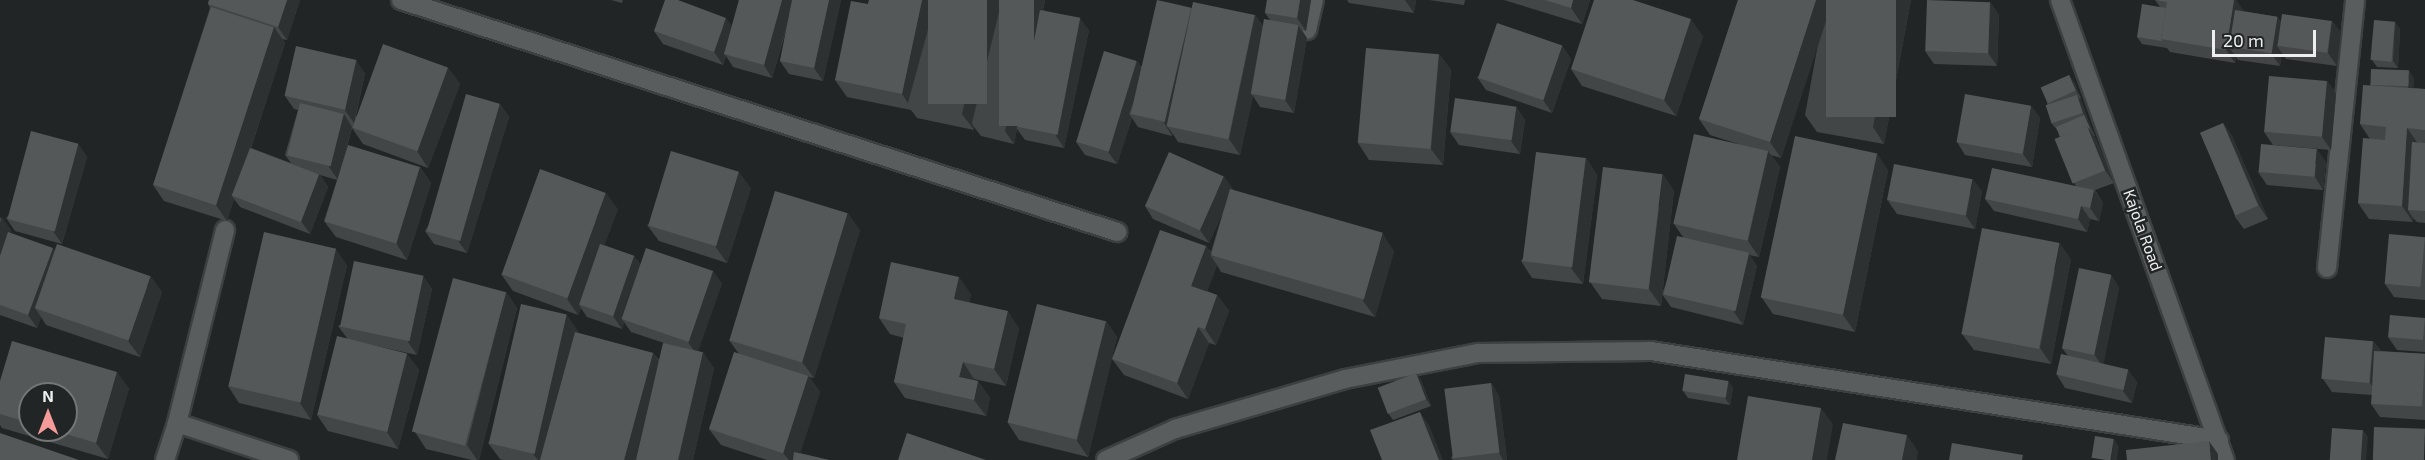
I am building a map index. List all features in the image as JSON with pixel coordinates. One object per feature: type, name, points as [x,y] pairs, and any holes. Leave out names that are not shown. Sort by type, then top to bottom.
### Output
[{"type":"street","points":[[401,0],[1117,232]]},
{"type":"street","points":[[1308,30],[1314,0]]},
{"type":"street","name":"Kajola Road","points":[[2060,0],[2219,440],[2224,460]]},
{"type":"street","points":[[2328,268],[2355,0]]},
{"type":"street","points":[[165,460],[177,423],[225,230]]},
{"type":"street","points":[[1106,460],[1175,429],[1345,379],[1478,353],[1651,351],[2219,440]]},
{"type":"street","points":[[177,423],[289,460]]},
{"type":"building","points":[[209,0],[287,0],[278,27],[208,4]]},
{"type":"building","points":[[665,0],[678,0],[726,18],[714,52],[654,31]]},
{"type":"building","points":[[739,0],[782,0],[764,65],[724,54]]},
{"type":"building","points":[[792,0],[829,0],[814,68],[780,61]]},
{"type":"building","points":[[869,0],[922,0],[902,94],[835,80],[851,1],[868,4]]},
{"type":"building","points":[[928,0],[987,0],[987,104],[928,104]]},
{"type":"building","points":[[999,0],[1034,0],[1034,126],[999,126]]},
{"type":"building","points":[[1157,0],[1191,8],[1165,122],[1131,114]]},
{"type":"building","points":[[1267,0],[1300,0],[1297,18],[1265,13]]},
{"type":"building","points":[[1545,0],[1573,0],[1571,8]]},
{"type":"building","points":[[1594,0],[1633,0],[1691,19],[1664,100],[1571,69]]},
{"type":"building","points":[[1738,0],[1816,0],[1770,142],[1699,119]]},
{"type":"building","points":[[1826,0],[1896,0],[1896,117],[1826,117]]},
{"type":"building","points":[[1927,0],[1990,2],[1988,53],[1925,51]]},
{"type":"building","points":[[2155,0],[2234,0],[2226,50],[2161,39],[2167,2]]},
{"type":"building","points":[[1193,2],[1255,15],[1228,139],[1167,126]]},
{"type":"building","points":[[2142,4],[2166,8],[2162,41],[2137,37]]},
{"type":"building","points":[[211,7],[274,27],[216,205],[153,185]]},
{"type":"building","points":[[1040,10],[1080,18],[1058,135],[1017,127]]},
{"type":"building","points":[[2235,10],[2277,17],[2272,53],[2229,47]]},
{"type":"building","points":[[2282,14],[2332,21],[2327,53],[2278,46]]},
{"type":"building","points":[[1264,19],[1298,25],[1285,100],[1251,94]]},
{"type":"building","points":[[2374,20],[2395,22],[2391,62],[2371,60]]},
{"type":"building","points":[[1497,23],[1562,45],[1543,100],[1478,78]]},
{"type":"building","points":[[383,44],[448,68],[417,151],[353,128]]},
{"type":"building","points":[[296,46],[356,60],[345,110],[285,96]]},
{"type":"building","points":[[1366,48],[1439,54],[1430,149],[1358,143]]},
{"type":"building","points":[[1104,51],[1137,61],[1109,152],[1076,142]]},
{"type":"building","points":[[2371,69],[2409,70],[2408,86],[2370,85]]},
{"type":"building","points":[[2069,75],[2076,91],[2048,103],[2041,88]]},
{"type":"building","points":[[2269,76],[2327,81],[2322,137],[2264,132]]},
{"type":"building","points":[[2363,85],[2425,89],[2425,130],[2407,128],[2402,206],[2358,203],[2363,138],[2385,140],[2386,127],[2360,124]]},
{"type":"building","points":[[466,94],[500,104],[460,241],[427,231]]},
{"type":"building","points":[[1965,94],[2031,106],[2022,154],[1956,142]]},
{"type":"building","points":[[2077,95],[2083,113],[2051,123],[2046,105]]},
{"type":"building","points":[[1455,98],[1516,107],[1512,140],[1450,132]]},
{"type":"building","points":[[300,103],[344,114],[331,166],[287,155]]},
{"type":"building","points":[[2084,115],[2089,129],[2087,126],[2060,137],[2056,127]]},
{"type":"building","points":[[2223,123],[2258,206],[2235,216],[2200,133]]},
{"type":"building","points":[[2087,126],[2105,171],[2073,184],[2055,139]]},
{"type":"building","points":[[31,131],[78,144],[55,232],[7,219]]},
{"type":"building","points":[[1694,134],[1768,151],[1747,241],[1673,224]]},
{"type":"building","points":[[1795,136],[1877,153],[1843,315],[1761,297]]},
{"type":"building","points":[[2412,142],[2425,143],[2425,211],[2408,210]]},
{"type":"building","points":[[2261,144],[2317,149],[2314,177],[2259,172]]},
{"type":"building","points":[[348,145],[420,167],[396,243],[325,222]]},
{"type":"building","points":[[250,148],[319,175],[301,222],[232,196]]},
{"type":"building","points":[[671,151],[739,172],[716,246],[648,226]]},
{"type":"building","points":[[1169,152],[1224,176],[1200,230],[1145,206]]},
{"type":"building","points":[[1536,152],[1586,158],[1572,267],[1523,261]]},
{"type":"building","points":[[1894,164],[1973,179],[1965,216],[1887,200]]},
{"type":"building","points":[[1603,167],[1663,174],[1648,289],[1589,282]]},
{"type":"building","points":[[1992,168],[2094,190],[2090,208],[2081,206],[2078,219],[1985,199]]},
{"type":"building","points":[[540,169],[606,193],[567,298],[502,274]]},
{"type":"building","points":[[1230,189],[1383,233],[1364,299],[1211,255]]},
{"type":"building","points":[[775,191],[848,213],[802,362],[729,340]]},
{"type":"building","points":[[1982,228],[2060,243],[2039,349],[1961,334]]},
{"type":"building","points":[[1160,230],[1206,246],[1191,286],[1217,295],[1205,329],[1198,327],[1177,383],[1112,359]]},
{"type":"building","points":[[8,232],[53,248],[28,315],[0,305],[0,256]]},
{"type":"building","points":[[264,232],[336,249],[301,403],[228,386]]},
{"type":"building","points":[[2389,234],[2425,237],[2421,287],[2385,284]]},
{"type":"building","points":[[1677,236],[1749,253],[1736,311],[1664,294]]},
{"type":"building","points":[[57,244],[151,276],[128,341],[35,308]]},
{"type":"building","points":[[600,244],[634,256],[613,316],[579,305]]},
{"type":"building","points":[[646,248],[713,271],[689,342],[622,319]]},
{"type":"building","points":[[354,261],[423,276],[410,341],[340,327]]},
{"type":"building","points":[[891,262],[959,277],[954,299],[1008,311],[994,369],[963,362],[959,377],[978,381],[974,400],[894,382],[906,324],[879,318]]},
{"type":"building","points":[[2079,268],[2111,275],[2094,355],[2062,348]]},
{"type":"building","points":[[453,278],[506,292],[465,446],[412,432]]},
{"type":"building","points":[[521,304],[567,315],[535,454],[489,443]]},
{"type":"building","points":[[1037,304],[1106,321],[1076,440],[1007,422]]},
{"type":"building","points":[[2390,315],[2425,318],[2423,340],[2388,337]]},
{"type":"building","points":[[575,332],[653,353],[624,460],[540,460]]},
{"type":"building","points":[[337,336],[407,353],[387,432],[317,415]]},
{"type":"building","points":[[2325,337],[2373,341],[2369,383],[2321,379]]},
{"type":"building","points":[[12,341],[117,372],[96,443],[78,438],[78,382],[18,382],[18,419],[0,414],[0,381]]},
{"type":"building","points":[[663,343],[703,352],[678,460],[636,460]]},
{"type":"building","points":[[2374,351],[2425,354],[2422,407],[2371,404]]},
{"type":"building","points":[[734,352],[808,376],[783,453],[709,429]]},
{"type":"building","points":[[2061,354],[2128,370],[2124,390],[2056,374]]},
{"type":"building","points":[[1416,373],[1426,399],[1388,414],[1378,388]]},
{"type":"building","points":[[1685,374],[1728,381],[1726,398],[1682,391]]},
{"type":"building","points":[[1491,383],[1500,452],[1453,458],[1444,389]]},
{"type":"building","points":[[1748,396],[1821,408],[1812,460],[1737,460]]},
{"type":"building","points":[[1420,412],[1439,460],[1382,460],[1370,430]]},
{"type":"building","points":[[1843,423],[1907,435],[1902,460],[1835,460]]},
{"type":"building","points":[[2374,427],[2425,429],[2424,460],[2373,460]]},
{"type":"building","points":[[2332,428],[2363,430],[2361,460],[2330,460]]},
{"type":"building","points":[[0,433],[18,439],[18,442],[26,442],[79,460],[0,460]]},
{"type":"building","points":[[907,433],[986,460],[898,460]]},
{"type":"building","points":[[2095,436],[2114,439],[2110,460],[2092,458]]},
{"type":"building","points":[[2209,441],[2211,460],[2127,460],[2126,450]]},
{"type":"building","points":[[1952,443],[2023,455],[2022,460],[1949,460]]},
{"type":"building","points":[[794,452],[829,460],[793,460]]}]
